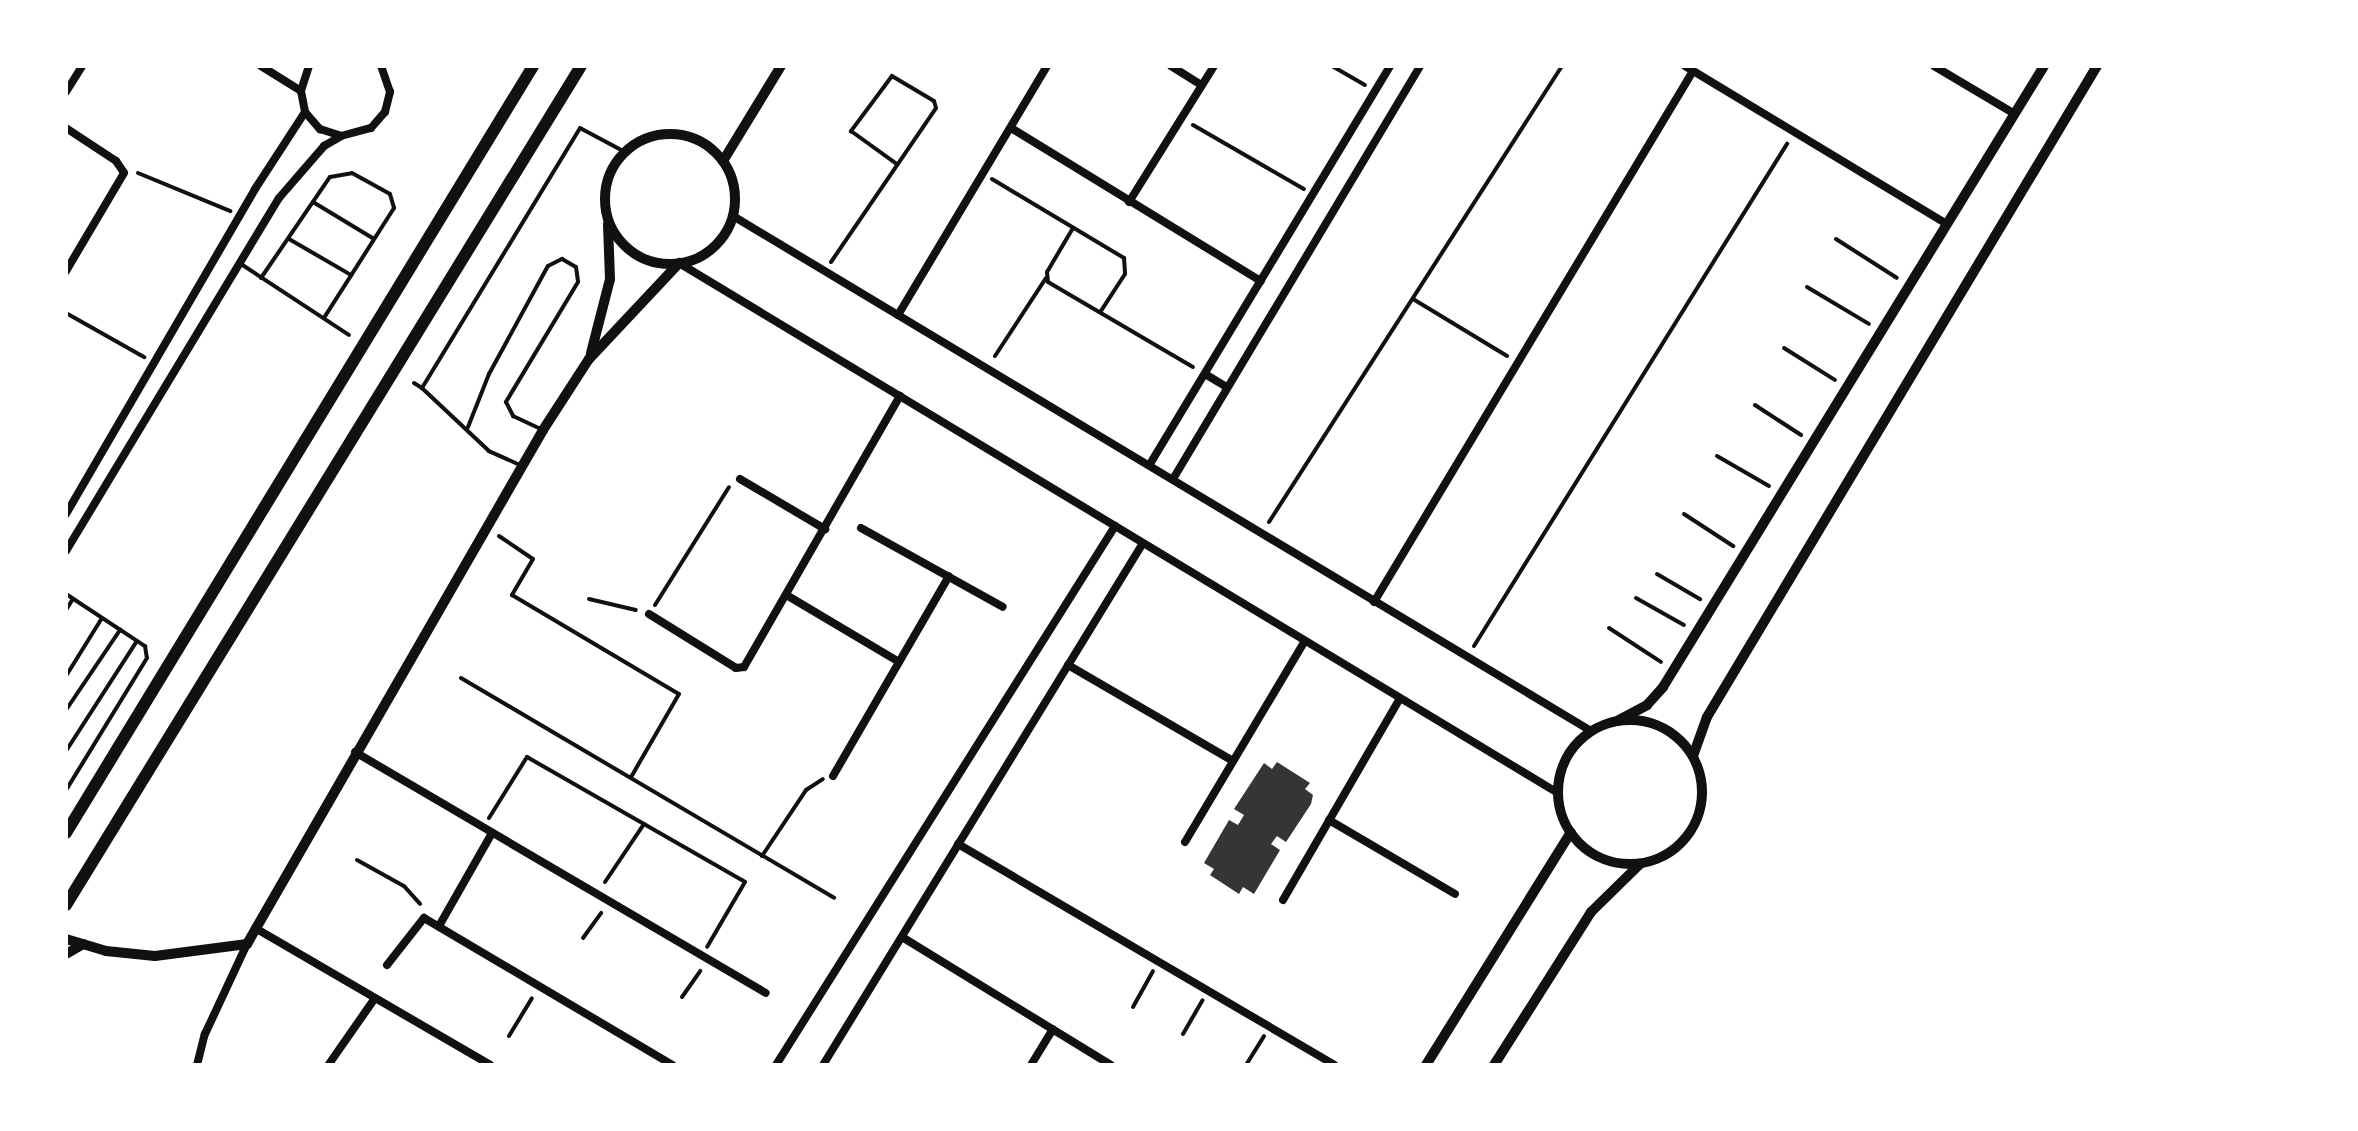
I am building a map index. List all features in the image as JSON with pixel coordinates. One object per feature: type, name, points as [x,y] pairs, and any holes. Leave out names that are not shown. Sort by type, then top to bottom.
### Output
[{"type":"main road","points":[[66,833],[533,66]]},
{"type":"main road","points":[[66,905],[581,66]]},
{"type":"street","points":[[66,92],[82,66]]},
{"type":"street","points":[[261,66],[301,91]]},
{"type":"street","points":[[309,66],[301,91],[305,112],[320,129],[341,136]]},
{"type":"street","points":[[723,161],[781,66]]},
{"type":"street","points":[[1171,66],[1202,85]]},
{"type":"street","points":[[1129,202],[1214,66]]},
{"type":"street","points":[[1150,464],[1390,66]]},
{"type":"street","points":[[1173,479],[1420,66]]},
{"type":"street","points":[[1934,66],[2015,114]]},
{"type":"street","points":[[1640,863],[1594,854],[1571,832],[1558,793],[1566,758],[1591,731],[1647,705],[1673,669],[2044,66]]},
{"type":"street","points":[[1693,756],[1714,705],[2097,66]]},
{"type":"street","points":[[66,551],[292,180],[324,146],[341,136],[371,128],[385,112],[390,92],[384,68]]},
{"type":"street","points":[[898,315],[1011,128],[1042,68]]},
{"type":"street","points":[[1374,602],[1518,363],[1689,68],[1947,224]]},
{"type":"street","points":[[66,514],[239,216],[305,112]]},
{"type":"street","points":[[66,128],[121,166],[122,179],[66,271]]},
{"type":"street","points":[[1011,128],[1261,281]]},
{"type":"street","points":[[197,1065],[205,1034],[255,928],[543,430],[589,359],[679,263],[717,244],[733,216],[733,182],[723,161],[703,142],[676,134],[649,137],[625,152],[606,188],[610,279],[589,359]]},
{"type":"street","points":[[607,216],[630,250],[654,262],[679,263],[1558,793]]},
{"type":"street","points":[[733,216],[1591,731]]},
{"type":"street","points":[[1205,374],[1227,387]]},
{"type":"street","points":[[649,614],[740,669],[788,596],[900,396]]},
{"type":"street","points":[[740,479],[825,529]]},
{"type":"street","points":[[776,1065],[1115,526]]},
{"type":"street","points":[[861,528],[1003,607]]},
{"type":"street","points":[[823,1065],[1143,543]]},
{"type":"street","points":[[833,776],[949,576]]},
{"type":"street","points":[[788,596],[899,662]]},
{"type":"street","points":[[1185,842],[1305,641]]},
{"type":"street","points":[[1068,665],[1233,761]]},
{"type":"street","points":[[1283,900],[1400,698]]},
{"type":"street","points":[[1494,1065],[1591,912],[1640,863],[1677,847],[1695,823],[1703,795],[1693,756],[1662,727],[1619,720]]},
{"type":"street","points":[[355,752],[765,993]]},
{"type":"street","points":[[1329,820],[1455,894]]},
{"type":"street","points":[[439,926],[487,830]]},
{"type":"street","points":[[1426,1065],[1571,832]]},
{"type":"street","points":[[958,844],[1334,1065]]},
{"type":"street","points":[[387,965],[424,918],[673,1065]]},
{"type":"street","points":[[255,928],[490,1065]]},
{"type":"street","points":[[902,937],[1111,1065]]},
{"type":"street","points":[[66,939],[155,956],[247,944]]},
{"type":"street","points":[[66,954],[83,944]]},
{"type":"street","points":[[329,1064],[375,998]]},
{"type":"street","points":[[1031,1065],[1053,1029]]},
{"type":"lane","points":[[422,388],[580,128],[625,152]]},
{"type":"lane","points":[[261,278],[330,177],[345,172],[390,194],[394,208],[324,318]]},
{"type":"lane","points":[[313,202],[374,239]]},
{"type":"lane","points":[[289,239],[351,275]]},
{"type":"lane","points":[[468,427],[489,374],[548,266],[562,259],[576,267],[578,282],[506,402],[513,416],[543,430]]},
{"type":"lane","points":[[239,264],[349,335]]},
{"type":"lane","points":[[414,383],[468,427],[489,451],[522,465]]},
{"type":"lane","points":[[66,594],[137,641],[146,652],[144,665],[66,790]]},
{"type":"lane","points":[[66,610],[73,599]]},
{"type":"lane","points":[[66,676],[102,618]]},
{"type":"lane","points":[[66,710],[120,630]]},
{"type":"lane","points":[[66,751],[137,641]]},
{"type":"path","points":[[1332,66],[1376,92]]},
{"type":"path","points":[[1261,534],[1562,66]]},
{"type":"path","points":[[826,271],[936,106],[892,76],[851,131],[897,164]]},
{"type":"path","points":[[1181,118],[1314,194]]},
{"type":"path","points":[[1467,658],[1795,132]]},
{"type":"path","points":[[121,166],[239,216]]},
{"type":"path","points":[[983,174],[1127,263],[1101,312]]},
{"type":"path","points":[[987,368],[1046,278],[1073,228]]},
{"type":"path","points":[[1836,239],[1910,286]]},
{"type":"path","points":[[1046,278],[1205,374]]},
{"type":"path","points":[[1807,287],[1881,332]]},
{"type":"path","points":[[1413,299],[1518,363]]},
{"type":"path","points":[[66,313],[154,363]]},
{"type":"path","points":[[1784,348],[1847,387]]},
{"type":"path","points":[[1755,405],[1813,443]]},
{"type":"path","points":[[1717,456],[1781,494]]},
{"type":"path","points":[[589,599],[649,614],[732,481],[740,479]]},
{"type":"path","points":[[1684,514],[1745,554]]},
{"type":"path","points":[[487,529],[533,559],[512,595],[679,694],[631,777]]},
{"type":"path","points":[[1657,574],[1712,606]]},
{"type":"path","points":[[1636,598],[1696,632]]},
{"type":"path","points":[[1609,628],[1673,669]]},
{"type":"path","points":[[461,678],[834,898]]},
{"type":"path","points":[[487,830],[527,757],[745,882],[682,997]]},
{"type":"path","points":[[762,856],[806,790],[833,776]]},
{"type":"path","points":[[597,894],[644,824]]},
{"type":"path","points":[[357,860],[413,894],[424,918]]},
{"type":"path","points":[[583,938],[609,901]]},
{"type":"path","points":[[1133,1007],[1158,962]]},
{"type":"path","points":[[509,1036],[539,986]]},
{"type":"path","points":[[1183,1034],[1208,991]]},
{"type":"path","points":[[1246,1065],[1269,1027]]},
{"type":"building","points":[[1277,762],[1310,783],[1305,789],[1313,795],[1311,804],[1286,842],[1277,836],[1271,844],[1280,850],[1254,894],[1243,887],[1239,894],[1210,875],[1214,869],[1204,863],[1229,820],[1238,825],[1244,815],[1234,809],[1264,763],[1272,769]]}]
